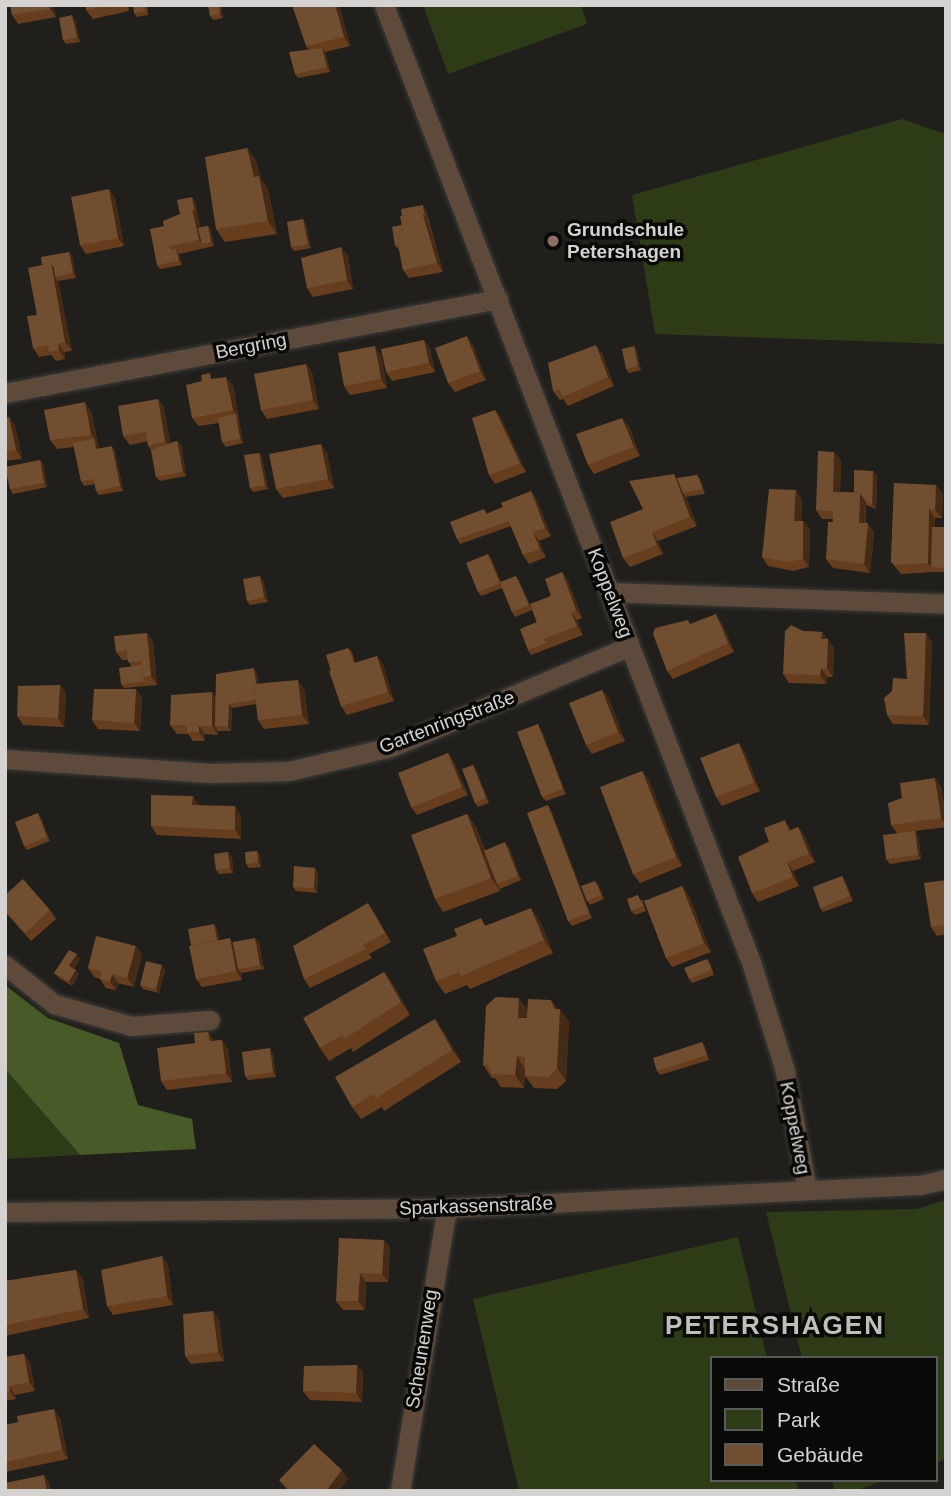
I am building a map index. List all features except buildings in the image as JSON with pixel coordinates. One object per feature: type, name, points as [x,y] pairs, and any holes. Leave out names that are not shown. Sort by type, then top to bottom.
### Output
[{"type":"street","name":"Koppelweg","points":[[384,5],[751,962],[784,1067],[807,1190]]},
{"type":"street","name":"Bergring","points":[[5,393],[498,299]]},
{"type":"street","points":[[610,592],[946,604]]},
{"type":"street","name":"Gartenringstraße","points":[[5,759],[211,773],[289,771],[391,747],[630,646]]},
{"type":"street","points":[[5,965],[54,1004],[131,1026],[210,1020]]},
{"type":"street","name":"Sparkassenstraße","points":[[5,1212],[447,1208],[807,1190],[946,1179]]},
{"type":"street","name":"Scheunenweg","points":[[400,1491],[447,1208]]},
{"type":"green space","points":[[423,5],[581,5],[587,24],[448,74]]},
{"type":"green space","points":[[902,119],[946,134],[946,344],[655,334],[632,195]]},
{"type":"green space","points":[[5,985],[48,1018],[119,1043],[138,1105],[192,1119],[196,1149],[80,1155],[5,1069]]},
{"type":"green space","points":[[5,1069],[80,1155],[5,1159]]},
{"type":"green space","points":[[946,1200],[946,1459],[937,1462],[937,1356],[802,1356],[766,1212],[917,1209]]},
{"type":"green space","points":[[738,1237],[767,1356],[710,1356],[710,1482],[796,1482],[798,1491],[519,1491],[473,1299]]},
{"type":"green space","points":[[832,1482],[880,1482],[855,1491],[834,1491]]},
{"type":"place","name":"Grundschule Petershagen","points":[[553,241]]},
{"type":"district","name":"PETERSHAGEN","points":[[775,1326]]}]
